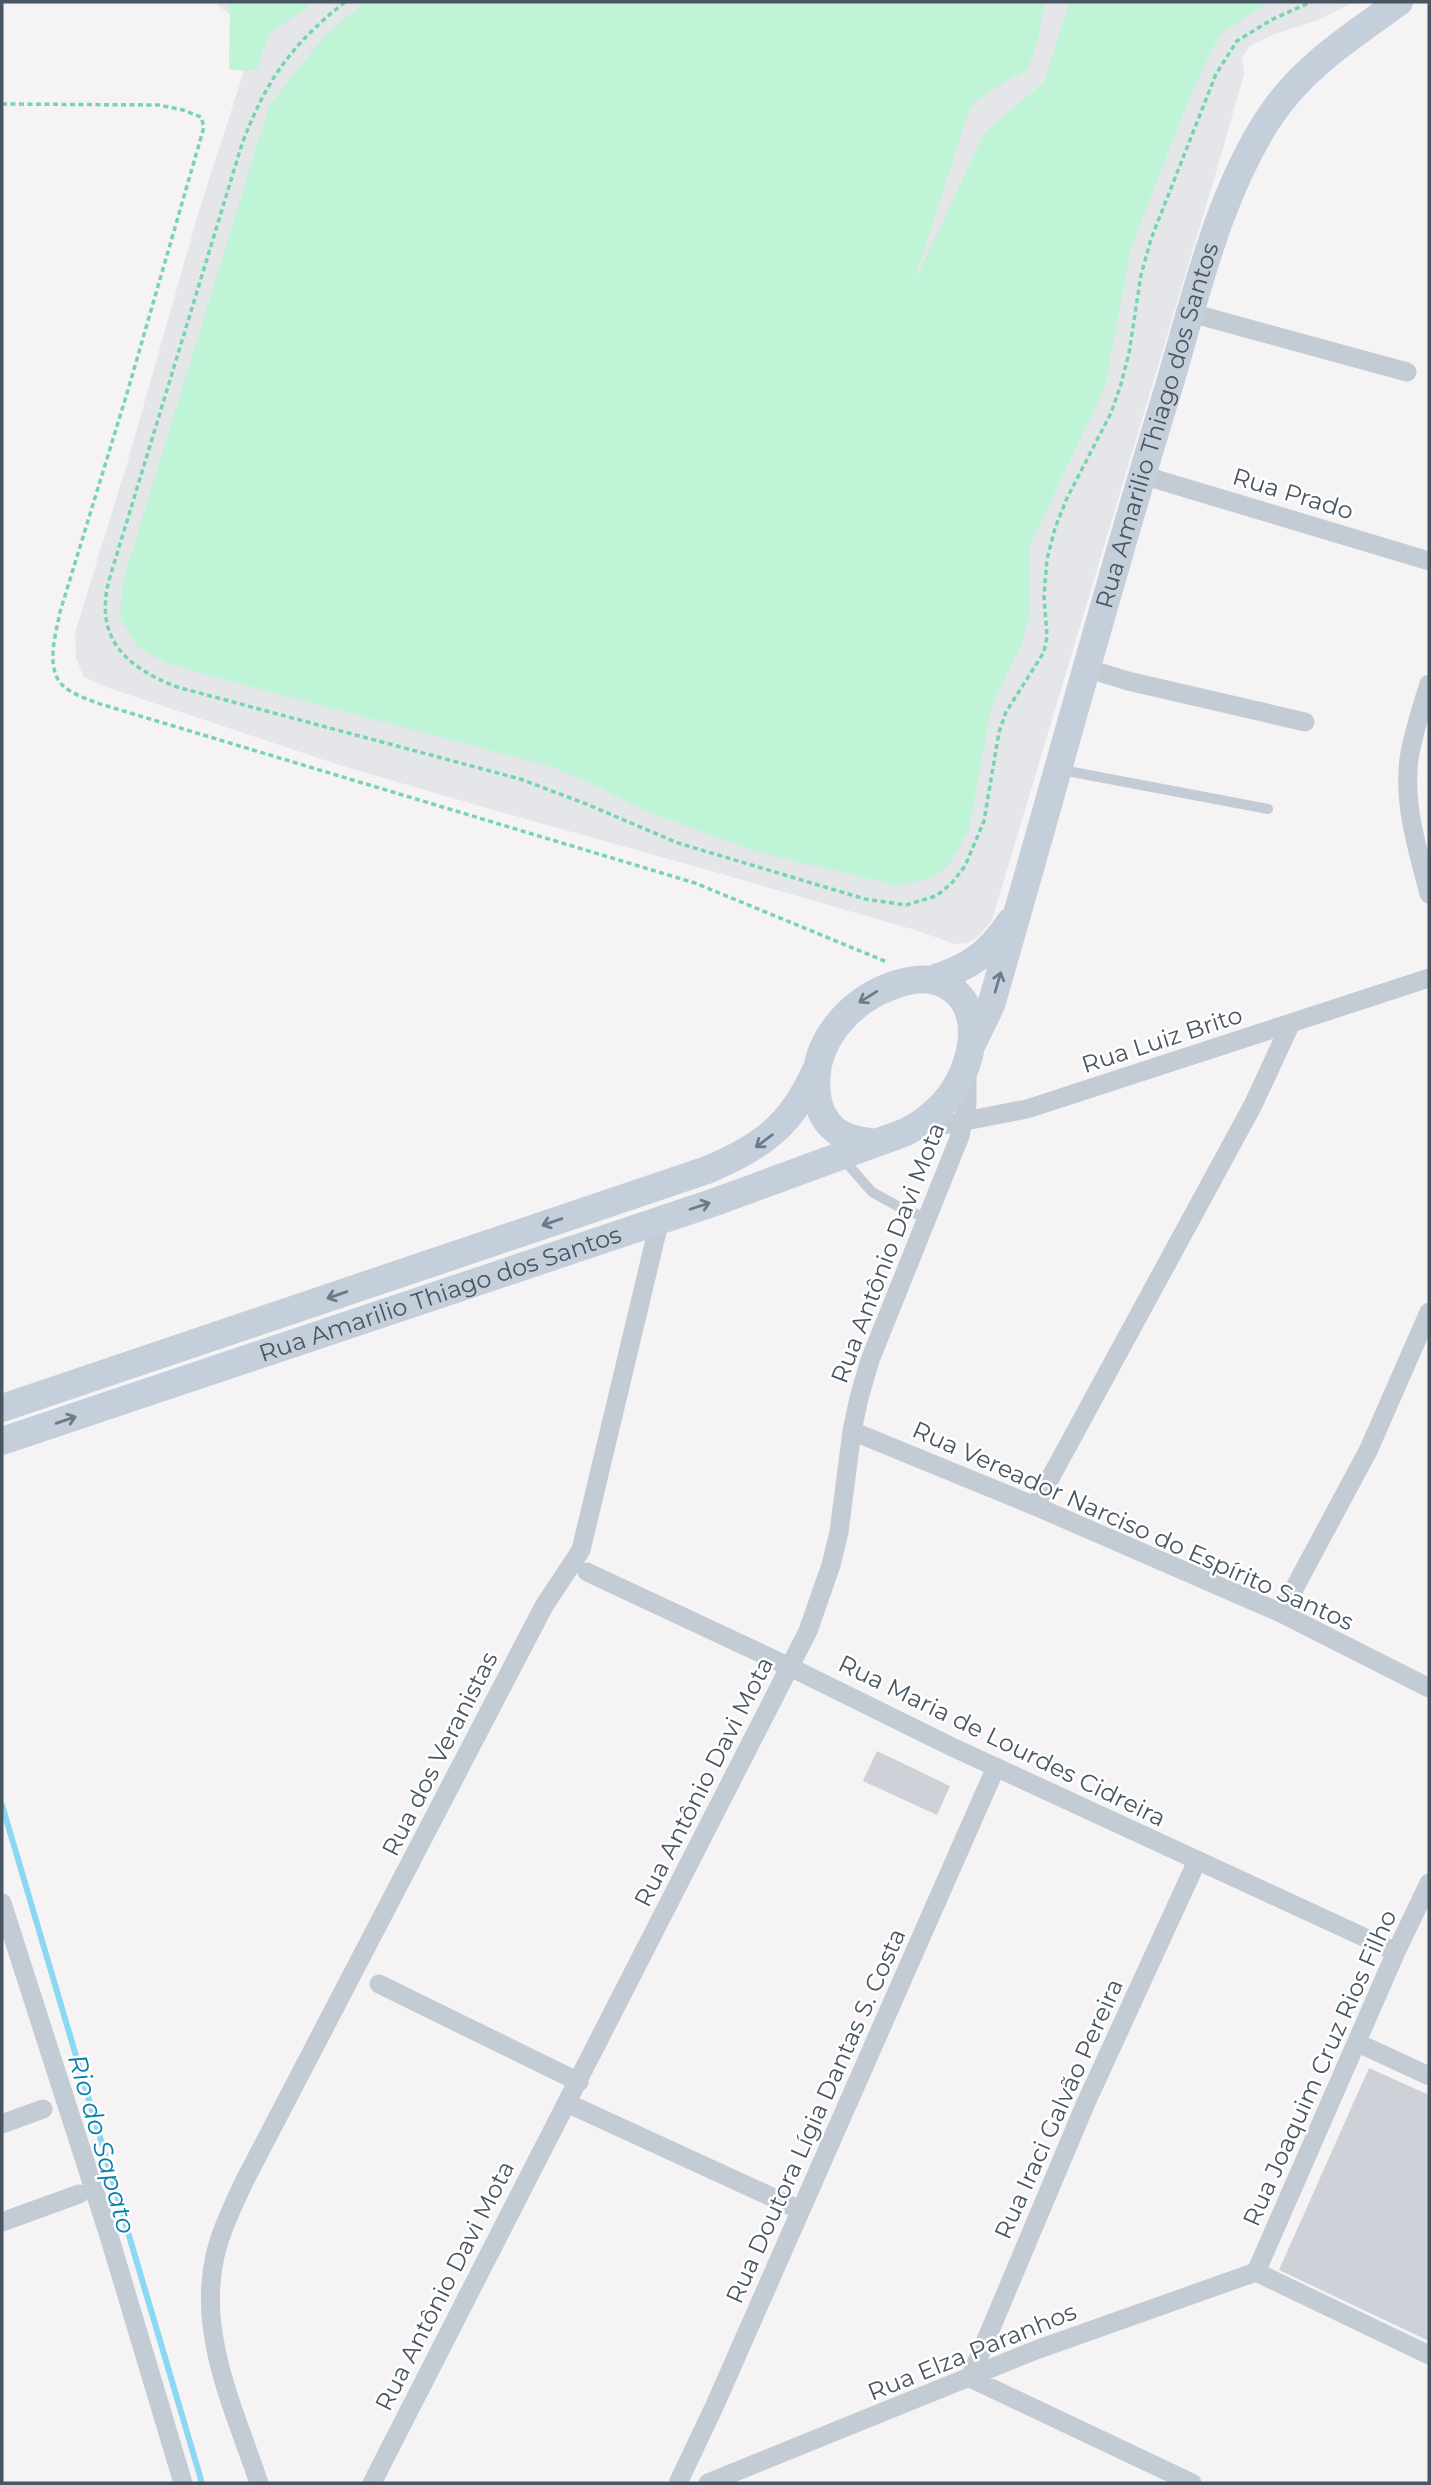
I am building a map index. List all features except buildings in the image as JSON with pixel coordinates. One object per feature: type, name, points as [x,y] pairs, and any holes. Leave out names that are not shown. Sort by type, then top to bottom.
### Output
[{"type":"main road","name":"Rua Amarilio Thiago dos Santos","points":[[970,1054],[991,1005],[1142,475],[1228,198],[1249,150],[1272,113],[1301,76],[1329,52],[1399,2]]},
{"type":"main road","name":"Rua Amarilio Thiago dos Santos","points":[[930,979],[959,970],[975,961],[1002,933],[1017,911]]},
{"type":"main road","points":[[930,979],[957,992],[974,1030],[970,1054],[946,1102],[920,1125],[906,1132],[876,1143],[843,1136],[821,1115],[817,1067],[827,1042],[838,1023],[866,998],[883,989],[905,982],[930,979]]},
{"type":"main road","name":"Rua Amarilio Thiago dos Santos","points":[[2,1408],[707,1170],[755,1148],[775,1133],[806,1092],[817,1067]]},
{"type":"main road","points":[[796,1107],[821,1143],[841,1156]]},
{"type":"main road","name":"Rua Amarilio Thiago dos Santos","points":[[2,1441],[660,1219],[876,1143]]},
{"type":"street","points":[[1191,313],[1407,372]]},
{"type":"street","name":"Rua Prado","points":[[1142,475],[1429,561]]},
{"type":"street","points":[[1086,668],[1128,681],[1304,722]]},
{"type":"street","points":[[1429,684],[1409,759],[1408,788],[1410,819],[1429,894]]},
{"type":"street","name":"Rua Luiz Brito","points":[[906,1132],[1027,1109],[1429,978]]},
{"type":"street","points":[[1035,1506],[1253,1105],[1291,1023]]},
{"type":"street","name":"Rua Antônio Davi Mota","points":[[372,2483],[808,1631],[831,1565],[839,1532],[859,1398],[870,1360],[964,1120],[970,1054]]},
{"type":"street","name":"Rua dos Veranistas","points":[[260,2483],[216,2355],[210,2323],[209,2292],[215,2256],[227,2219],[244,2182],[544,1606],[581,1550],[660,1219]]},
{"type":"street","points":[[1281,1613],[1367,1451],[1429,1312]]},
{"type":"street","name":"Rua Vereador Narciso do Espírito Santos","points":[[852,1431],[1035,1506],[1281,1613],[1429,1688]]},
{"type":"street","name":"Rua Maria de Lourdes Cidreira","points":[[587,1572],[996,1767],[1396,1952]]},
{"type":"street","name":"Rua Doutora Lígia Dantas S. Costa","points":[[678,2483],[996,1767]]},
{"type":"street","name":"Rua Iraci Galvão Pereira","points":[[970,2378],[1085,2105],[1197,1861]]},
{"type":"street","name":"Rua Joaquim Cruz Rios Filho","points":[[1256,2272],[1396,1952],[1429,1883]]},
{"type":"street","points":[[2,1903],[110,2239],[183,2483]]},
{"type":"street","points":[[379,1984],[579,2082]]},
{"type":"street","points":[[1358,2043],[1429,2076]]},
{"type":"street","points":[[567,2103],[800,2210]]},
{"type":"street","points":[[2,2124],[43,2109]]},
{"type":"street","points":[[2,2222],[79,2194]]},
{"type":"street","points":[[1256,2272],[1429,2355]]},
{"type":"street","name":"Rua Elza Paranhos","points":[[708,2483],[1036,2350],[1256,2272]]},
{"type":"street","points":[[970,2378],[1192,2483]]},
{"type":"lane","points":[[1058,769],[1268,809]]},
{"type":"lane","points":[[841,1156],[872,1192],[927,1218]]},
{"type":"path","points":[[345,2],[316,25],[272,78],[255,109],[242,144],[109,580],[104,600],[112,639],[124,657],[141,671],[177,687],[520,779],[678,843],[865,899],[905,905],[936,896],[951,884],[965,866],[984,821],[999,732],[1006,712],[1044,652],[1047,636],[1044,596],[1047,559],[1055,528],[1067,498],[1111,413],[1129,353],[1141,275],[1151,239],[1216,74],[1237,41],[1252,30],[1311,2]]},
{"type":"path","points":[[2,104],[159,105],[195,114],[201,117],[204,127],[60,612],[53,646],[53,662],[57,679],[64,688],[97,703],[695,883],[930,979]]},
{"type":"shaded area","points":[[216,2],[1354,2],[1318,20],[1272,35],[1250,46],[1242,57],[1244,74],[1220,159],[992,920],[979,936],[967,943],[955,944],[915,930],[339,765],[103,686],[83,676],[76,657],[75,633],[129,457],[198,214],[244,71],[229,69],[231,15]]},
{"type":"green space","points":[[230,2],[315,2],[269,34],[257,69],[244,71],[229,69]]},
{"type":"green space","points":[[365,2],[1045,2],[1038,42],[1027,70],[993,89],[970,107],[913,285],[984,133],[1044,82],[1069,2],[1270,2],[1220,34],[1192,91],[1131,248],[1105,387],[1030,545],[1030,611],[1021,646],[991,708],[969,830],[951,862],[934,877],[898,886],[754,851],[638,808],[595,785],[549,766],[203,674],[167,663],[137,646],[120,618],[122,584],[269,106],[325,35]]},
{"type":"waterway","name":"Rio do Sapato","points":[[2,1805],[202,2483]]}]
